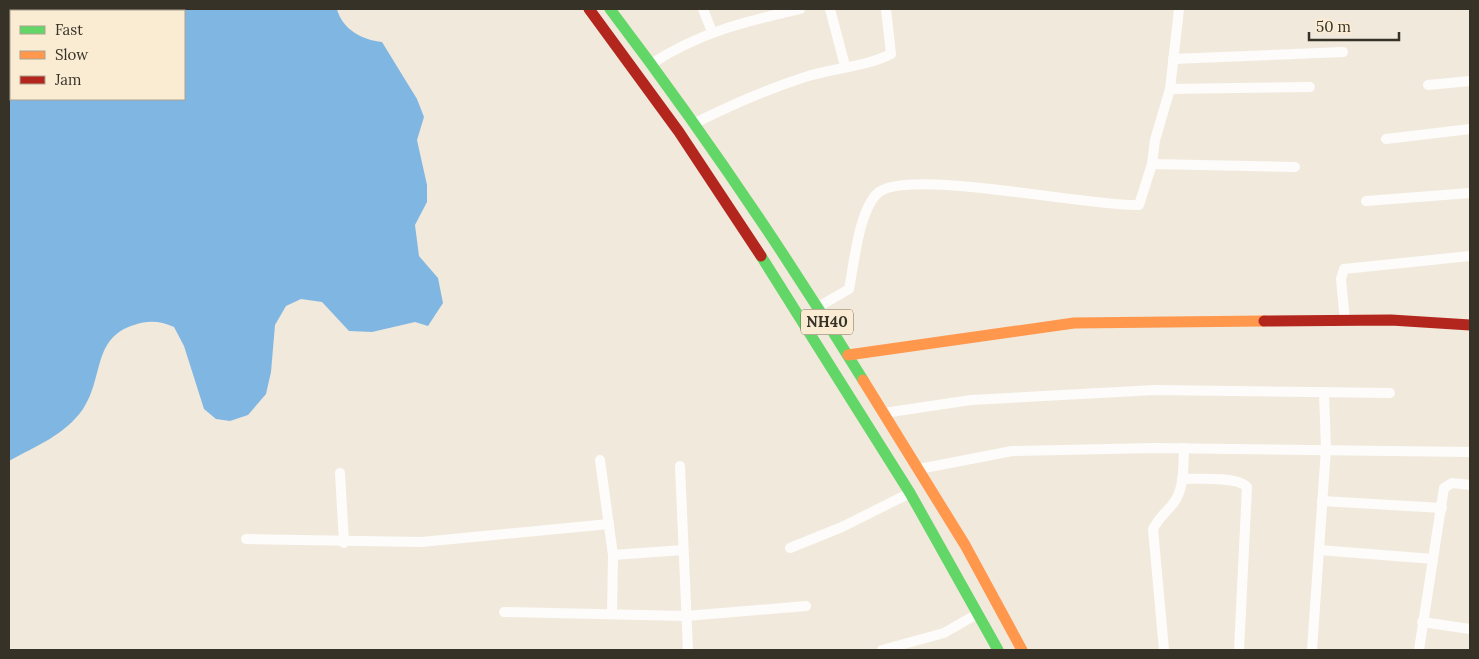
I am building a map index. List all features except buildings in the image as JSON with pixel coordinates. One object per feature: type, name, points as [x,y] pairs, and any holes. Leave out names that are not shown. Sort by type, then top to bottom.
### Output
[{"type":"main road","name":"NH40","points":[[589,9],[666,114],[740,222],[910,493],[998,650]]},
{"type":"main road","name":"NH40","points":[[610,9],[695,123],[818,308],[965,545],[1022,650]]},
{"type":"main road","points":[[848,356],[1074,323],[1391,320],[1470,325]]},
{"type":"main road","points":[[980,618],[1000,612]]},
{"type":"street","points":[[703,9],[712,32]]},
{"type":"street","points":[[651,64],[677,47],[712,32],[800,9]]},
{"type":"street","points":[[830,9],[845,66]]},
{"type":"street","points":[[695,123],[727,107],[807,76],[845,66],[867,63],[891,54],[886,9]]},
{"type":"street","points":[[818,308],[848,289],[863,222],[871,202],[880,192],[892,186],[909,183],[943,185],[1140,206],[1152,164],[1155,140],[1170,89],[1179,9]]},
{"type":"street","points":[[1173,59],[1343,52]]},
{"type":"street","points":[[1428,85],[1470,81]]},
{"type":"street","points":[[1170,89],[1310,87]]},
{"type":"street","points":[[1386,139],[1470,129]]},
{"type":"street","points":[[1152,164],[1295,167]]},
{"type":"street","points":[[1366,201],[1470,193]]},
{"type":"street","points":[[1345,321],[1341,279],[1344,269],[1470,256]]},
{"type":"street","points":[[884,413],[971,400],[1154,390],[1390,393]]},
{"type":"street","points":[[1312,650],[1326,450],[1324,392]]},
{"type":"street","points":[[1164,650],[1152,529],[1161,515],[1173,504],[1180,490],[1184,448]]},
{"type":"street","points":[[919,469],[1012,451],[1184,448],[1470,452]]},
{"type":"street","points":[[600,460],[613,554],[612,614]]},
{"type":"street","points":[[680,466],[688,650]]},
{"type":"street","points":[[340,473],[344,543]]},
{"type":"street","points":[[1182,479],[1233,480],[1242,482],[1246,488],[1239,650]]},
{"type":"street","points":[[1419,650],[1444,488],[1446,484],[1470,485]]},
{"type":"street","points":[[790,548],[842,527],[910,493]]},
{"type":"street","points":[[1322,501],[1442,508]]},
{"type":"street","points":[[246,539],[344,543],[421,542],[608,524]]},
{"type":"street","points":[[613,554],[683,550]]},
{"type":"street","points":[[1319,550],[1433,559]]},
{"type":"street","points":[[504,612],[686,616],[806,606]]},
{"type":"street","points":[[882,650],[944,632],[980,618]]},
{"type":"street","points":[[1422,622],[1470,629]]},
{"type":"water","points":[[9,9],[337,9],[348,28],[367,39],[382,42],[417,99],[424,117],[417,140],[427,185],[427,202],[415,225],[419,256],[438,278],[443,303],[428,326],[415,322],[372,332],[349,331],[322,302],[301,299],[286,306],[275,325],[271,372],[266,394],[248,415],[230,421],[216,419],[204,409],[184,346],[174,327],[154,322],[134,325],[121,331],[111,339],[105,349],[94,385],[83,409],[68,426],[9,461]]},
{"type":"traffic: fast","points":[[610,9],[677,100],[741,192],[863,380]]},
{"type":"traffic: fast","points":[[761,256],[910,493],[998,650]]},
{"type":"traffic: slow","points":[[848,355],[1074,323],[1264,321]]},
{"type":"traffic: slow","points":[[863,380],[965,545],[1022,650]]},
{"type":"traffic: jam","points":[[589,9],[679,132],[761,256]]},
{"type":"traffic: jam","points":[[1264,321],[1391,320],[1470,325]]}]
